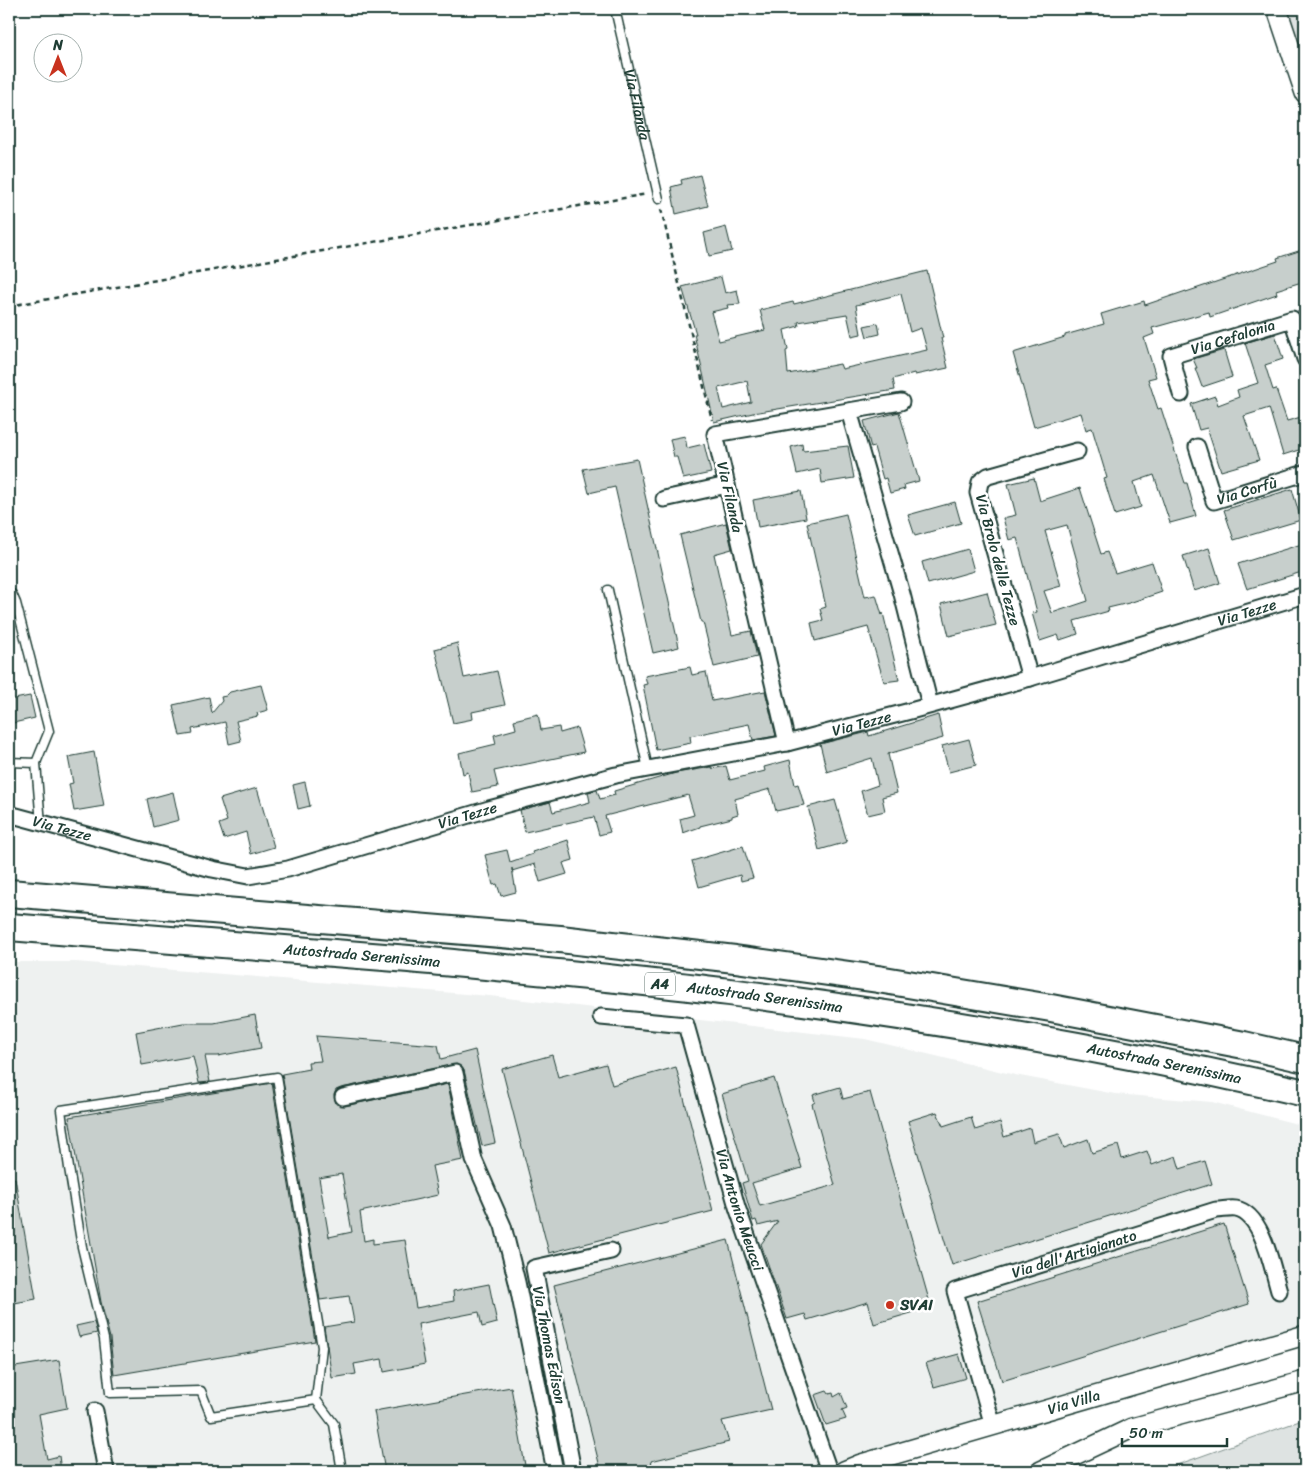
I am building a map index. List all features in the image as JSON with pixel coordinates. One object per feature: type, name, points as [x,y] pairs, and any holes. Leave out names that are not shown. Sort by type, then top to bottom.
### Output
[{"type":"highway","name":"A4","points":[[9,893],[560,939],[725,958],[878,979],[1051,1008],[1244,1045],[1305,1059]]},
{"type":"highway","name":"Autostrada Serenissima","points":[[9,927],[542,971],[727,991],[1051,1040],[1305,1093]]},
{"type":"street","points":[[1277,9],[1305,93]]},
{"type":"street","name":"Via Cefalonia","points":[[1182,394],[1171,356],[1292,319],[1305,359]]},
{"type":"street","points":[[715,434],[901,402]]},
{"type":"street","points":[[848,411],[902,594],[930,705]]},
{"type":"street","name":"Via Filanda","points":[[715,434],[787,743]]},
{"type":"street","name":"Via Corfù","points":[[1197,447],[1214,501],[1305,473]]},
{"type":"street","name":"Via Brolo delle Tezze","points":[[1030,678],[978,493],[980,482],[988,476],[1077,451]]},
{"type":"street","points":[[664,499],[727,485]]},
{"type":"street","name":"Via Tezze","points":[[9,814],[212,869],[248,876],[288,869],[489,809],[616,775],[787,743],[930,705],[1030,678],[1305,595]]},
{"type":"street","name":"Via Antonio Meucci","points":[[601,1017],[686,1026],[737,1207],[829,1471]]},
{"type":"street","points":[[343,1097],[454,1073],[474,1160],[503,1226],[517,1282],[555,1471]]},
{"type":"street","name":"Via dell'Artigianato","points":[[993,1426],[955,1290],[1216,1210],[1236,1209],[1252,1217],[1260,1232],[1279,1291]]},
{"type":"street","name":"Via Thomas Edison","points":[[573,1471],[534,1268],[611,1250]]},
{"type":"street","name":"Via Villa","points":[[844,1471],[861,1464],[1305,1335]]},
{"type":"street","points":[[1041,1471],[1132,1428],[1305,1381]]},
{"type":"street","points":[[95,1412],[106,1471]]},
{"type":"lane","name":"Via Filanda","points":[[614,9],[659,199]]},
{"type":"lane","points":[[608,590],[648,769]]},
{"type":"lane","points":[[9,593],[12,594],[16,603],[48,731],[36,763],[41,824]]},
{"type":"lane","points":[[9,762],[36,763]]},
{"type":"lane","points":[[316,1400],[211,1416],[200,1391],[110,1393],[104,1339],[82,1247],[61,1110],[277,1077],[322,1347],[316,1400],[334,1424],[342,1471]]},
{"type":"path","points":[[9,306],[463,227],[634,195],[650,194],[659,199],[715,434]]},
{"type":"shaded area","points":[[1287,9],[1305,9],[1305,68]]},
{"type":"shaded area","points":[[9,962],[76,962],[490,996],[865,1039],[1015,1075],[1115,1094],[1212,1102],[1305,1126],[1305,1330],[856,1458],[824,1471],[9,1471]]},
{"type":"shaded area","points":[[1305,1419],[1305,1471],[1160,1471]]},
{"type":"building","points":[[700,175],[708,206],[676,214],[671,187],[682,184],[681,180]]},
{"type":"building","points":[[726,227],[732,251],[709,256],[704,233]]},
{"type":"building","points":[[1305,249],[1305,281],[1276,290],[1277,294],[1210,317],[1209,312],[1152,328],[1154,334],[1144,338],[1156,377],[1148,379],[1158,409],[1161,408],[1185,483],[1187,483],[1196,516],[1170,523],[1154,475],[1134,482],[1141,507],[1115,515],[1104,479],[1107,478],[1092,428],[1086,430],[1081,413],[1034,427],[1013,353],[1104,324],[1101,314],[1144,301],[1145,305],[1186,292],[1278,261],[1277,258]]},
{"type":"building","points":[[927,271],[948,368],[915,375],[914,373],[893,379],[895,390],[753,413],[714,422],[694,334],[696,334],[682,287],[721,277],[725,293],[737,290],[740,304],[727,305],[728,308],[711,312],[719,341],[765,330],[760,310],[793,302],[794,304]],"holes":[[[901,294],[910,332],[921,328],[927,350],[842,369],[840,364],[788,374],[786,351],[788,350],[784,330],[799,326],[798,322],[847,314],[852,336],[861,334],[856,305]],[[747,381],[751,402],[723,409],[718,388]]]},
{"type":"building","points":[[878,323],[880,334],[867,337],[864,326]]},
{"type":"building","points":[[1275,334],[1283,359],[1265,365],[1273,390],[1276,389],[1287,421],[1301,417],[1305,431],[1305,448],[1283,455],[1269,408],[1244,416],[1259,460],[1221,471],[1207,428],[1199,430],[1191,404],[1215,396],[1218,405],[1239,397],[1237,390],[1258,383],[1245,343]]},
{"type":"building","points":[[1224,350],[1232,377],[1202,387],[1193,359]]},
{"type":"building","points":[[899,412],[919,481],[904,485],[905,489],[890,493],[886,478],[883,479],[874,447],[871,448],[864,421]]},
{"type":"building","points":[[685,436],[687,448],[704,444],[711,473],[683,479],[677,457],[674,457],[670,439]]},
{"type":"building","points":[[802,444],[803,451],[848,446],[854,478],[822,483],[820,469],[797,474],[791,447]]},
{"type":"building","points":[[637,459],[679,647],[653,653],[615,487],[589,493],[583,469]]},
{"type":"building","points":[[1034,478],[1040,501],[1080,488],[1101,554],[1107,552],[1115,573],[1152,562],[1162,592],[1108,608],[1109,611],[1074,621],[1078,634],[1060,640],[1058,635],[1040,641],[1032,613],[1037,612],[1017,538],[1009,540],[1003,518],[1016,515],[1008,484]],"holes":[[[1067,525],[1088,601],[1052,613],[1044,591],[1061,586],[1045,531]]]},
{"type":"building","points":[[1292,489],[1301,520],[1234,540],[1224,510]]},
{"type":"building","points":[[801,491],[806,518],[758,527],[753,500]]},
{"type":"building","points":[[955,502],[961,523],[915,536],[908,515]]},
{"type":"building","points":[[846,514],[865,597],[876,595],[882,615],[883,613],[899,680],[884,682],[868,627],[815,641],[811,623],[823,620],[820,609],[826,607],[807,523]]},
{"type":"building","points":[[726,523],[732,549],[714,554],[732,635],[751,631],[757,657],[714,667],[680,535]]},
{"type":"building","points":[[1305,543],[1305,571],[1247,589],[1238,564]]},
{"type":"building","points":[[1209,548],[1220,583],[1194,591],[1183,556]]},
{"type":"building","points":[[968,549],[974,571],[928,584],[922,562]]},
{"type":"building","points":[[987,592],[996,625],[949,636],[941,604]]},
{"type":"building","points":[[457,643],[464,678],[497,671],[505,705],[472,712],[473,719],[453,723],[435,649]]},
{"type":"building","points":[[690,667],[692,675],[706,672],[712,701],[765,691],[776,736],[753,740],[749,724],[690,736],[691,743],[656,750],[643,685],[647,684],[645,676]]},
{"type":"building","points":[[261,685],[268,710],[257,713],[258,716],[236,721],[241,741],[229,744],[225,722],[192,729],[193,734],[180,736],[173,705],[209,697],[212,713],[222,701],[221,697],[226,696],[230,692]]},
{"type":"building","points":[[30,696],[35,718],[9,724],[9,700]]},
{"type":"building","points":[[538,714],[541,730],[559,727],[560,733],[577,728],[584,752],[494,771],[498,787],[472,792],[468,772],[463,774],[459,753],[496,744],[494,735],[516,729],[514,720]]},
{"type":"building","points":[[938,715],[943,738],[888,754],[897,793],[882,797],[885,811],[868,815],[861,791],[878,785],[872,758],[827,772],[820,744],[868,732],[869,736]]},
{"type":"building","points":[[969,739],[976,765],[949,772],[942,746]]},
{"type":"building","points":[[94,752],[104,806],[74,811],[69,784],[73,783],[68,757]]},
{"type":"building","points":[[790,760],[795,785],[798,784],[804,805],[776,811],[770,789],[735,799],[738,814],[732,816],[732,818],[700,826],[683,833],[680,819],[694,815],[688,795],[605,816],[610,832],[599,835],[594,817],[525,832],[520,810],[550,802],[553,812],[590,802],[588,792],[597,790],[600,799],[615,795],[614,791],[676,773],[712,767],[712,769],[726,766],[730,780],[765,771],[764,767]]},
{"type":"building","points":[[305,782],[310,806],[298,809],[293,785]]},
{"type":"building","points":[[257,788],[274,847],[251,854],[246,832],[224,839],[219,824],[227,821],[220,799]]},
{"type":"building","points":[[173,792],[179,820],[153,827],[147,799]]},
{"type":"building","points":[[835,800],[847,842],[819,850],[808,807]]},
{"type":"building","points":[[568,840],[573,860],[563,863],[567,874],[540,882],[535,864],[512,871],[516,892],[501,896],[497,884],[493,885],[485,855],[507,850],[510,862],[533,854],[532,852]]},
{"type":"building","points":[[743,846],[753,878],[741,881],[740,875],[699,887],[692,861]]},
{"type":"building","points":[[255,1015],[261,1048],[218,1056],[205,1056],[210,1082],[199,1083],[193,1056],[142,1065],[136,1032],[183,1023],[214,1023]]},
{"type":"building","points":[[316,1036],[438,1045],[441,1059],[475,1050],[495,1143],[482,1146],[464,1070],[457,1064],[341,1088],[336,1090],[334,1095],[336,1104],[345,1106],[448,1084],[463,1160],[432,1166],[438,1195],[360,1212],[364,1241],[373,1239],[373,1244],[405,1240],[416,1308],[454,1301],[453,1291],[489,1284],[497,1323],[482,1327],[479,1312],[418,1324],[425,1364],[384,1372],[382,1359],[354,1364],[356,1374],[332,1378],[324,1327],[354,1322],[349,1296],[320,1300],[282,1074],[309,1069],[308,1062],[321,1061]],"holes":[[[342,1174],[352,1232],[329,1237],[319,1178]]]},
{"type":"building","points":[[552,1055],[558,1077],[606,1064],[612,1085],[676,1067],[713,1211],[549,1253],[502,1069]]},
{"type":"building","points":[[774,1078],[802,1168],[752,1183],[760,1206],[835,1185],[812,1104],[815,1102],[813,1095],[840,1087],[843,1099],[870,1092],[931,1307],[874,1324],[868,1302],[807,1320],[805,1314],[787,1319],[761,1244],[778,1221],[758,1226],[756,1220],[753,1221],[742,1183],[748,1181],[722,1094]]},
{"type":"building","points":[[272,1083],[315,1341],[114,1375],[110,1338],[101,1302],[69,1117]]},
{"type":"building","points":[[937,1112],[943,1126],[971,1117],[975,1130],[1000,1122],[1004,1137],[1030,1128],[1033,1142],[1059,1134],[1064,1148],[1088,1139],[1092,1153],[1118,1145],[1122,1159],[1147,1151],[1152,1165],[1176,1156],[1180,1169],[1205,1161],[1212,1184],[952,1265],[908,1121]]},
{"type":"building","points":[[15,1178],[36,1299],[9,1304],[9,1179]]},
{"type":"building","points":[[1224,1224],[1249,1304],[1002,1381],[977,1301]]},
{"type":"building","points":[[728,1240],[771,1410],[722,1421],[729,1442],[651,1461],[654,1471],[601,1471],[554,1285]]},
{"type":"building","points":[[94,1322],[97,1333],[79,1337],[76,1326]]},
{"type":"building","points":[[959,1354],[966,1378],[934,1387],[926,1363]]},
{"type":"building","points":[[59,1360],[67,1408],[39,1414],[47,1459],[59,1456],[61,1471],[9,1471],[9,1368]]},
{"type":"building","points":[[511,1387],[526,1471],[385,1471],[374,1411]]},
{"type":"building","points":[[827,1391],[829,1394],[833,1393],[834,1397],[841,1393],[847,1408],[842,1410],[846,1419],[826,1425],[815,1395]]},
{"type":"place","name":"SVAI","points":[[890,1305]]}]
